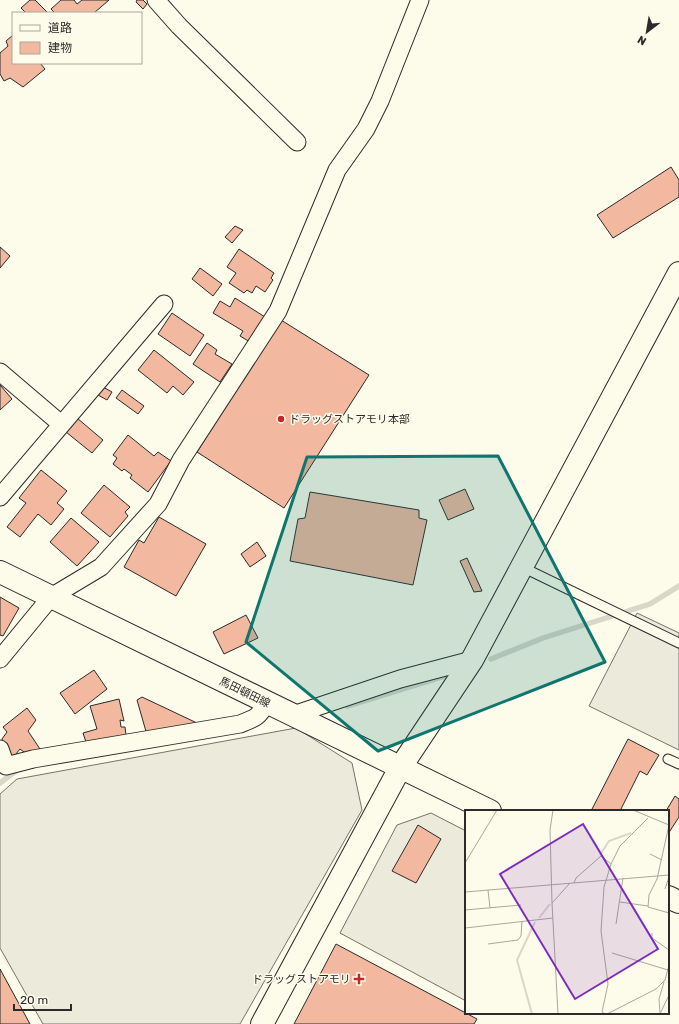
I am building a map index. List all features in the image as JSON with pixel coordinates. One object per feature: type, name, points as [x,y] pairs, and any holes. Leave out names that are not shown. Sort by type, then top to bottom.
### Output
[{"type":"street","points":[[156,0],[179,26],[297,142]]},
{"type":"street","points":[[0,659],[51,597],[101,568],[158,504],[181,460],[278,311],[337,170],[366,129],[380,101],[420,0]]},
{"type":"street","points":[[262,1024],[400,768],[472,660],[679,273]]},
{"type":"street","points":[[0,497],[164,304]]},
{"type":"street","points":[[0,372],[61,424]]},
{"type":"street","name":"馬田頓田線","points":[[0,572],[488,810]]},
{"type":"street","points":[[293,715],[321,704],[400,679],[472,660]]},
{"type":"street","points":[[0,749],[6,766],[33,759],[240,724],[255,719],[260,715],[267,702]]},
{"type":"street","points":[[669,897],[679,902]]},
{"type":"lane","points":[[522,567],[679,643]]},
{"type":"lane","points":[[668,759],[679,764]]},
{"type":"highlighted area","points":[[498,456],[605,662],[378,751],[246,642],[307,457]]},
{"type":"shaded area","points":[[637,613],[679,633],[679,750],[589,706]]},
{"type":"shaded area","points":[[296,728],[352,763],[362,810],[240,1024],[43,1024],[0,948],[0,794],[17,779]]},
{"type":"shaded area","points":[[431,813],[465,830],[465,1000],[340,933],[397,825]]},
{"type":"building","points":[[30,0],[35,0],[47,12],[25,12],[21,8]]},
{"type":"building","points":[[61,0],[74,0],[77,4],[82,0],[109,0],[95,12],[54,12],[51,9]]},
{"type":"building","points":[[137,0],[143,0],[147,4],[143,9],[136,2]]},
{"type":"building","points":[[12,36],[12,64],[41,64],[45,69],[23,87],[10,78],[4,81],[0,74],[0,53],[8,46],[6,41]]},
{"type":"building","points":[[671,167],[679,180],[679,197],[613,238],[597,215]]},
{"type":"building","points":[[235,226],[243,230],[232,243],[225,237]]},
{"type":"building","points":[[0,247],[10,256],[0,268]]},
{"type":"building","points":[[239,249],[274,273],[271,278],[273,280],[265,292],[256,286],[252,293],[247,290],[244,293],[229,283],[236,273],[227,267]]},
{"type":"building","points":[[200,268],[222,284],[213,296],[192,279]]},
{"type":"building","points":[[235,298],[265,317],[250,342],[240,336],[243,331],[213,313],[220,301],[230,307]]},
{"type":"building","points":[[172,313],[204,335],[190,356],[158,334]]},
{"type":"building","points":[[281,320],[369,375],[284,508],[197,452]]},
{"type":"building","points":[[207,343],[217,350],[215,354],[232,364],[220,382],[193,364]]},
{"type":"building","points":[[154,350],[194,382],[183,395],[173,386],[167,393],[138,370]]},
{"type":"building","points":[[0,385],[12,399],[0,410]]},
{"type":"building","points":[[103,387],[112,392],[107,400],[98,395]]},
{"type":"building","points":[[122,390],[144,406],[138,414],[116,398]]},
{"type":"building","points":[[77,418],[103,440],[92,453],[66,432]]},
{"type":"building","points":[[128,435],[154,456],[158,452],[171,461],[148,492],[130,478],[132,475],[124,469],[122,471],[113,464],[117,458],[113,455]]},
{"type":"building","points":[[41,470],[67,491],[57,503],[64,509],[51,525],[38,514],[20,537],[7,527],[26,503],[19,498]]},
{"type":"building","points":[[104,485],[130,507],[125,512],[128,516],[110,537],[81,513]]},
{"type":"building","points":[[465,489],[474,509],[448,520],[439,500]]},
{"type":"building","points":[[310,492],[419,510],[419,518],[427,520],[413,585],[290,561],[298,519],[305,518]]},
{"type":"building","points":[[159,517],[206,544],[176,596],[124,567],[139,540],[144,543]]},
{"type":"building","points":[[71,518],[99,542],[77,566],[50,542]]},
{"type":"building","points":[[257,542],[266,556],[250,567],[241,554]]},
{"type":"building","points":[[467,558],[482,591],[474,592],[460,561]]},
{"type":"building","points":[[0,597],[19,608],[3,636],[0,635]]},
{"type":"building","points":[[246,615],[258,638],[224,654],[213,632]]},
{"type":"building","points":[[94,670],[107,689],[75,714],[60,693]]},
{"type":"building","points":[[142,697],[197,723],[147,735],[137,700]]},
{"type":"building","points":[[119,699],[124,721],[120,720],[121,727],[125,727],[126,735],[87,745],[83,733],[97,729],[90,706]]},
{"type":"building","points":[[27,708],[36,720],[28,731],[42,752],[28,755],[20,749],[11,760],[2,739],[7,732],[3,727]]},
{"type":"building","points":[[628,739],[659,755],[647,775],[640,771],[620,810],[592,810]]},
{"type":"building","points":[[675,796],[679,799],[679,817],[669,832],[669,810],[667,810]]},
{"type":"building","points":[[418,825],[441,839],[416,883],[392,871]]},
{"type":"building","name":"ドラッグストアモリ","points":[[336,944],[465,1013],[465,1014],[477,1019],[474,1024],[294,1024]]},
{"type":"building","points":[[0,969],[30,1024],[0,1024]]},
{"type":"waterway","points":[[491,659],[543,638],[650,604],[679,586]]},
{"type":"waterway","points":[[347,706],[448,675]]},
{"type":"waterway","points":[[0,783],[17,770]]},
{"type":"place","name":"ドラッグストアモリ本部","points":[[281,419]]},
{"type":"place","name":"ドラッグストアモリ","points":[[359,979]]}]
